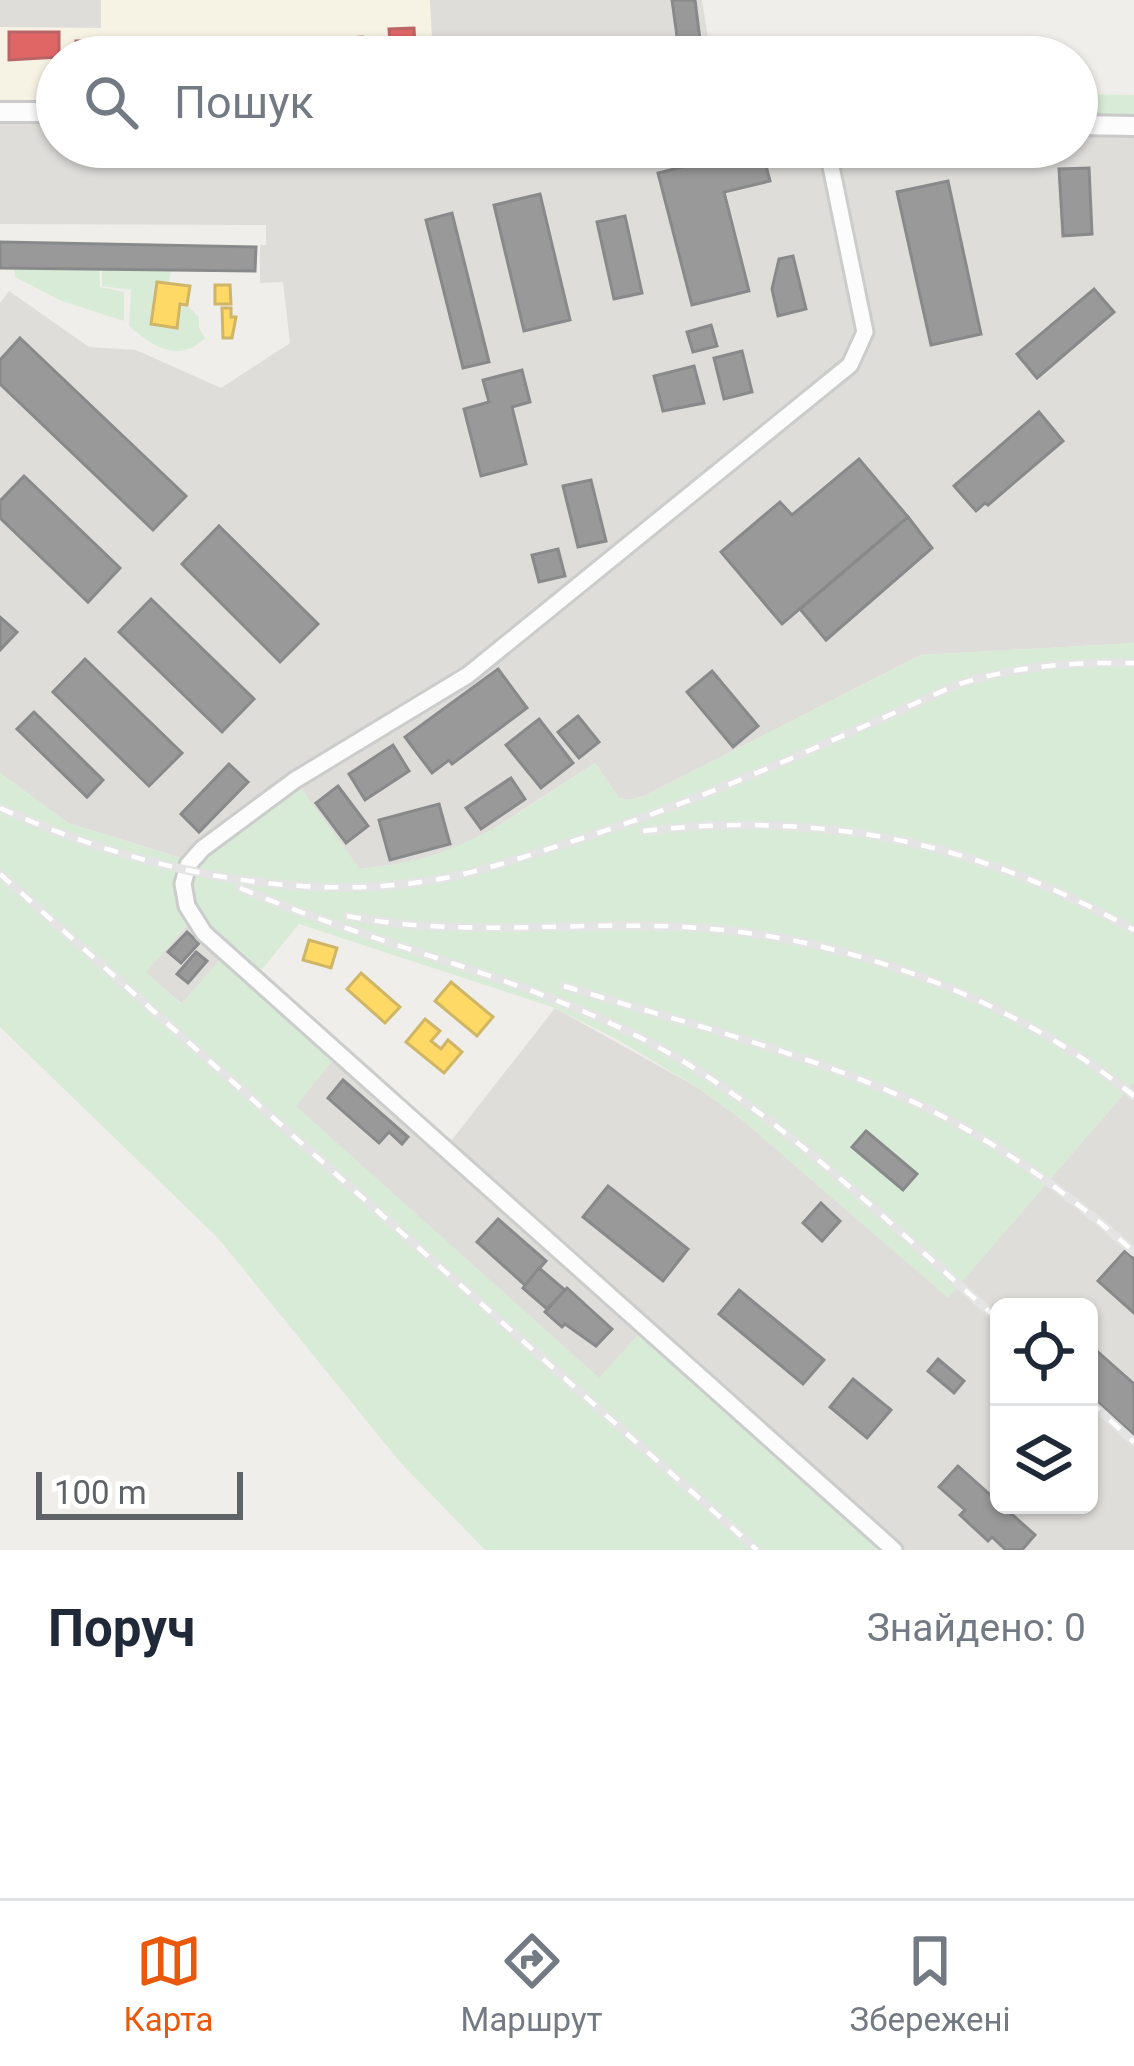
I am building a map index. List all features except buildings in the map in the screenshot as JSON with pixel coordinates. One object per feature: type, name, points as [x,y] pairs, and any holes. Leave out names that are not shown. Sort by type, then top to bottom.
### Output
[{"type":"main road","points":[[0,112],[36,112]]},
{"type":"main road","points":[[1098,125],[1134,126]]},
{"type":"street","points":[[831,168],[865,332],[850,365],[481,666],[428,703],[295,780],[208,844],[188,865],[183,884],[190,913],[212,940],[894,1550]]},
{"type":"shaded area","points":[[0,0],[101,0],[101,28],[0,27]]},
{"type":"shaded area","points":[[101,0],[430,0],[432,36],[36,36],[36,112],[0,112],[0,27],[100,28]]},
{"type":"shaded area","points":[[430,0],[702,0],[708,36],[432,36]]},
{"type":"shaded area","points":[[0,112],[36,112],[36,168],[1098,168],[1098,125],[1134,126],[1134,643],[921,655],[644,796],[619,798],[595,763],[472,843],[413,862],[360,869],[191,861],[68,823],[0,773],[0,303],[9,291],[89,347],[136,350],[221,388],[290,343],[283,282],[260,283],[260,245],[266,245],[266,225],[0,224]]},
{"type":"shaded area","points":[[193,919],[226,953],[182,1004],[145,972]]},
{"type":"shaded area","points":[[555,1008],[695,1086],[741,1119],[948,1297],[1134,1082],[1134,1550],[894,1550],[644,1328],[600,1379],[295,1106],[337,1055],[444,1150]]},
{"type":"green space","points":[[1098,94],[1134,95],[1134,126],[1098,125]]},
{"type":"green space","points":[[14,269],[99,270],[100,287],[124,292],[124,321],[62,301],[15,277]]},
{"type":"green space","points":[[102,270],[171,271],[169,283],[157,281],[151,325],[177,329],[182,306],[199,317],[205,338],[175,351],[147,340],[129,326],[131,290],[102,286]]},
{"type":"green space","points":[[1134,643],[1134,1082],[948,1298],[741,1119],[618,1040],[555,1008],[299,924],[254,979],[337,1055],[296,1106],[599,1378],[645,1327],[894,1550],[485,1550],[400,1462],[218,1238],[0,1027],[0,773],[68,823],[190,861],[295,780],[360,869],[458,846],[595,763],[619,798],[644,796],[921,655]],"holes":[[[193,919],[226,953],[181,1004],[146,972]]]},
{"type":"railway","points":[[0,808],[105,848],[218,876],[333,887],[445,878],[522,858],[667,809],[956,685],[1044,666],[1134,663]]},
{"type":"railway","points":[[643,831],[773,826],[896,840],[1016,874],[1134,930]]},
{"type":"railway","points":[[0,874],[757,1550]]},
{"type":"railway","points":[[240,888],[537,993],[683,1061],[824,1165],[990,1312]]},
{"type":"railway","points":[[347,916],[474,928],[685,927],[805,943],[923,977],[980,1001],[1086,1061],[1134,1096]]},
{"type":"railway","points":[[564,986],[791,1055],[922,1106],[1033,1172],[1134,1252]]},
{"type":"railway","points":[[1094,1406],[1134,1442]]}]
